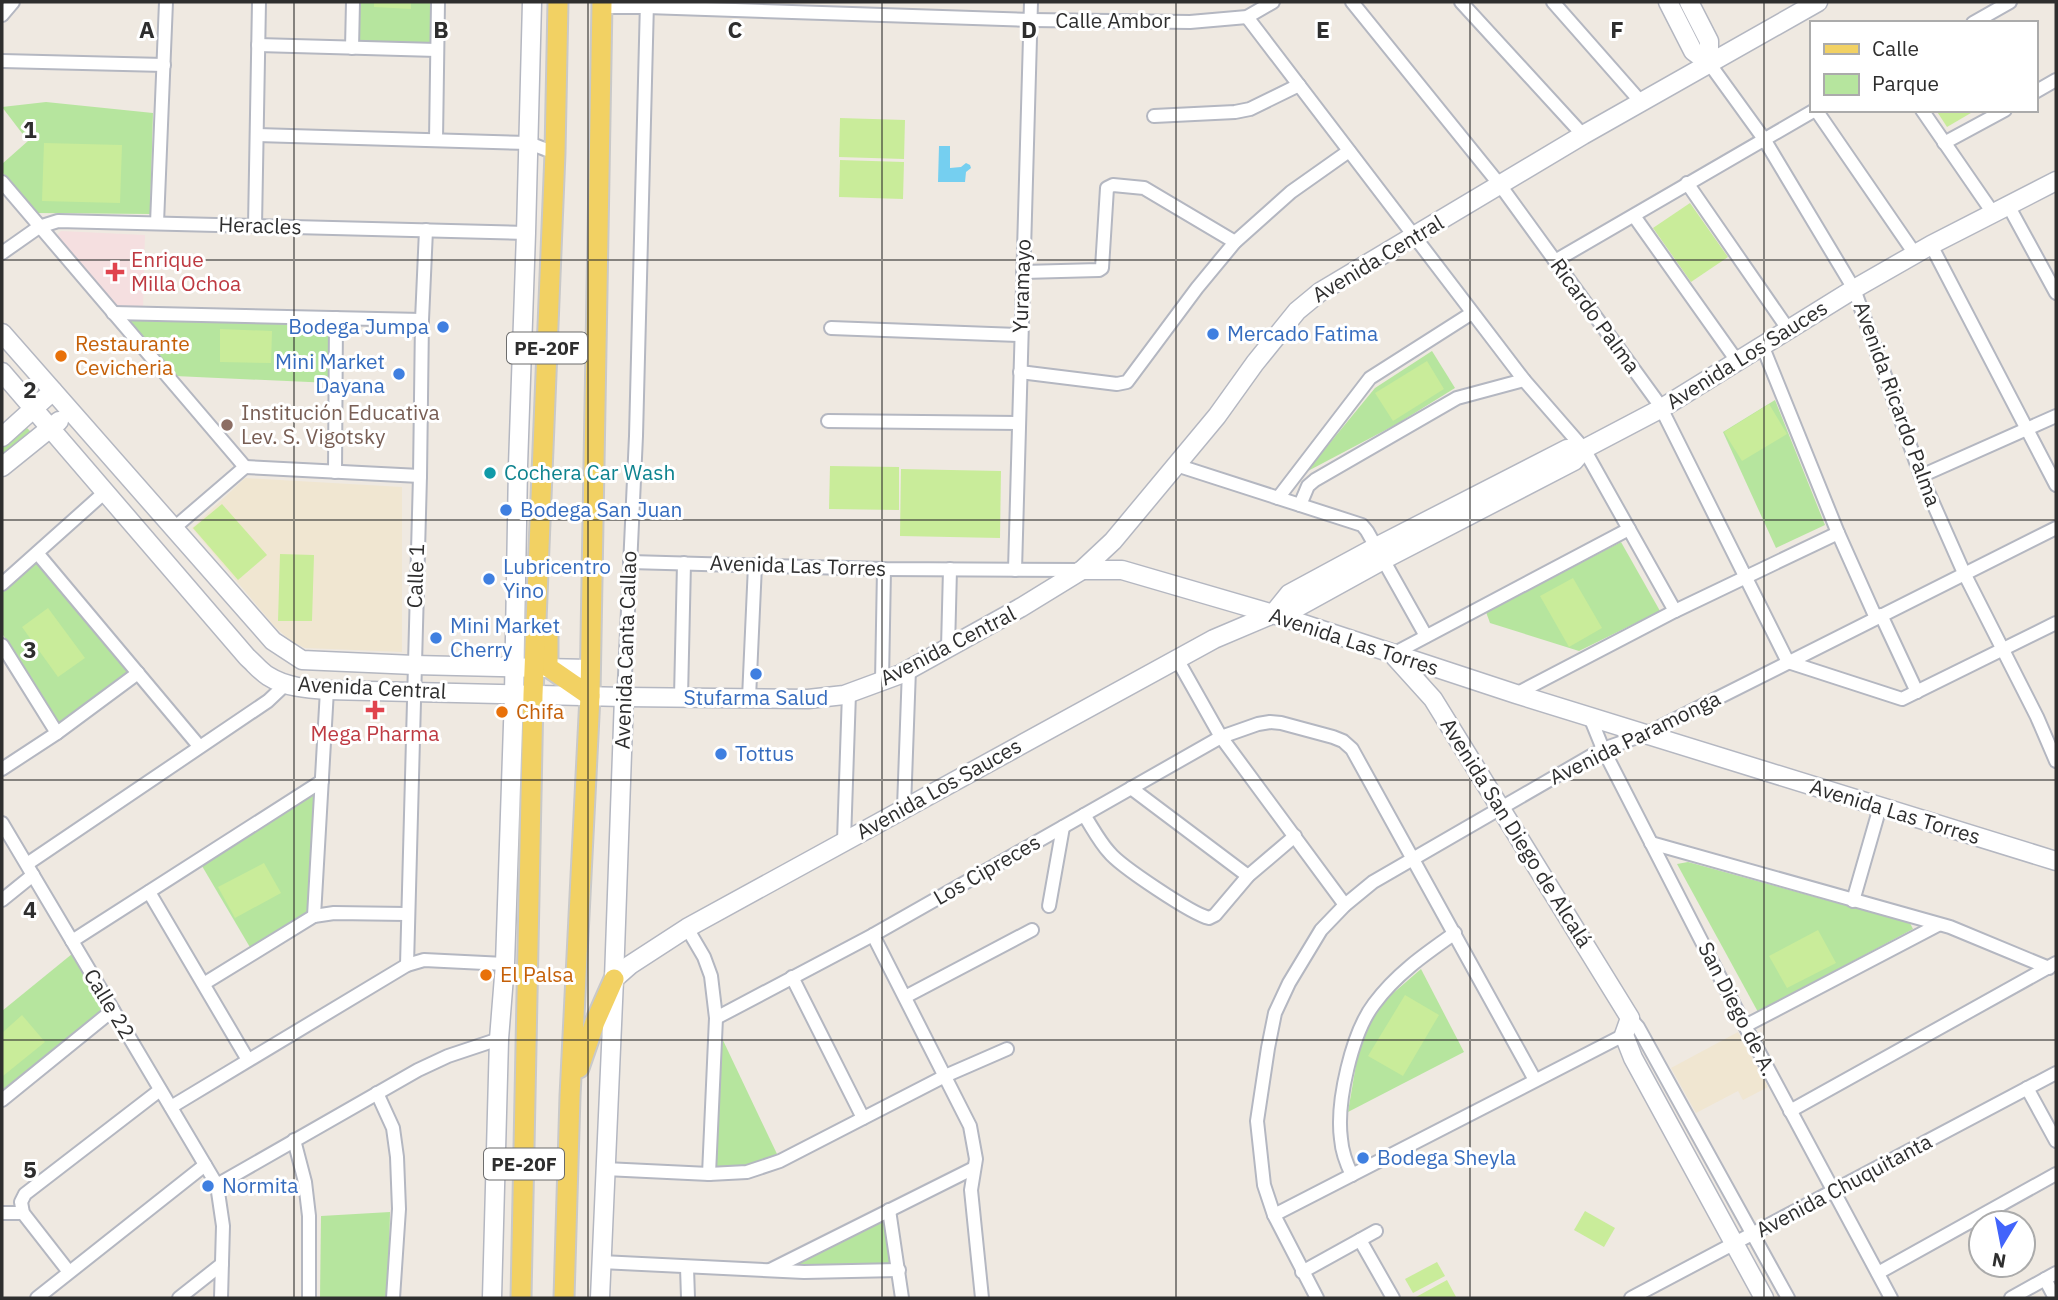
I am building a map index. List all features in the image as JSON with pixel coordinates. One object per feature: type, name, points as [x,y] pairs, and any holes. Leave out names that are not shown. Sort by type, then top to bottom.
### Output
[{"type":"main road","name":"PE-20F","points":[[521,1298],[524,695],[532,667],[540,567],[558,2]]},
{"type":"main road","name":"Avenida Canta Callao","points":[[564,1298],[570,1096],[590,696],[602,5]]},
{"type":"main road","points":[[532,667],[590,696]]},
{"type":"main road","points":[[570,1096],[592,1031],[614,979]]},
{"type":"street","points":[[2,15],[13,2]]},
{"type":"street","points":[[157,223],[166,2]]},
{"type":"street","points":[[255,226],[259,2]]},
{"type":"street","points":[[352,2],[352,48]]},
{"type":"street","points":[[436,140],[438,2]]},
{"type":"street","points":[[532,2],[518,466],[532,667]]},
{"type":"street","name":"Yuramayo","points":[[1015,570],[1031,2]]},
{"type":"street","points":[[1273,2],[1247,17],[1524,380],[1584,449],[1675,611]]},
{"type":"street","name":"Ricardo Palma","points":[[1352,2],[1500,185],[1662,408],[1788,662]]},
{"type":"street","points":[[1461,2],[1583,135]]},
{"type":"street","points":[[1553,2],[1642,102]]},
{"type":"street","name":"Avenida Ricardo Palma","points":[[1668,2],[1693,51],[1709,63],[1764,139],[1854,289],[1921,476],[2056,761]]},
{"type":"street","name":"Avenida Ricardo Palma","points":[[1689,2],[1709,41],[1709,63]]},
{"type":"street","name":"Avenida Central","points":[[2,372],[247,657],[268,676],[308,689],[327,690],[808,699],[849,693],[909,669],[1020,608],[1082,570],[1113,541],[1217,416],[1297,310],[1320,292],[1583,135],[1818,2]]},
{"type":"street","points":[[1977,21],[2010,2]]},
{"type":"street","name":"Calle Ambor","points":[[602,5],[840,8],[1031,20],[1190,22],[1247,17]]},
{"type":"street","name":"Avenida Canta Callao","points":[[600,1298],[636,436],[647,5]]},
{"type":"street","points":[[258,45],[437,50]]},
{"type":"street","points":[[2,61],[164,65]]},
{"type":"street","points":[[2037,91],[2056,80]]},
{"type":"street","points":[[1154,116],[1235,113],[1250,109],[1299,85]]},
{"type":"street","points":[[1555,261],[1811,112]]},
{"type":"street","points":[[1816,112],[1914,254]]},
{"type":"street","points":[[1923,112],[1944,143],[2000,209],[2056,293]]},
{"type":"street","points":[[1944,143],[2001,112]]},
{"type":"street","points":[[257,135],[529,143],[555,153]]},
{"type":"street","points":[[1020,372],[1123,384],[1131,378],[1197,288],[1235,242],[1291,192],[1349,151]]},
{"type":"street","name":"Avenida Los Sauces","points":[[614,979],[630,965],[687,928],[1214,639],[1273,614],[1296,608],[1380,554],[1574,461],[1584,449],[1662,408],[1931,244],[2056,181]]},
{"type":"street","points":[[2,183],[245,467]]},
{"type":"street","points":[[1687,183],[1788,329]]},
{"type":"street","points":[[1023,272],[1102,268],[1107,188],[1113,185],[1144,188],[1235,242]]},
{"type":"street","points":[[1634,216],[1737,361]]},
{"type":"street","name":"Heracles","points":[[2,253],[39,227],[58,221],[526,233]]},
{"type":"street","name":"Calle 1","points":[[407,965],[426,230]]},
{"type":"street","points":[[1931,244],[2056,485]]},
{"type":"street","points":[[113,313],[422,320]]},
{"type":"street","points":[[1278,498],[1370,378],[1472,313]]},
{"type":"street","points":[[335,472],[336,318]]},
{"type":"street","points":[[831,328],[1021,335]]},
{"type":"street","name":"Avenida Central","points":[[2,333],[273,641],[302,660],[590,669]]},
{"type":"street","points":[[1762,345],[1838,533],[1917,692]]},
{"type":"street","points":[[1300,505],[1308,486],[1315,480],[1457,398],[1524,380]]},
{"type":"street","points":[[2,437],[53,391]]},
{"type":"street","points":[[2,467],[70,411]]},
{"type":"street","points":[[1921,476],[2056,416]]},
{"type":"street","points":[[828,421],[1018,423]]},
{"type":"street","points":[[1176,465],[1362,526],[1426,636]]},
{"type":"street","points":[[174,528],[245,467],[419,476]]},
{"type":"street","points":[[2,584],[105,492]]},
{"type":"street","name":"Avenida Paramonga","points":[[1317,1298],[1274,1215],[1264,1185],[1257,1121],[1275,1013],[1321,930],[1373,882],[1603,749],[1646,734],[2056,527]]},
{"type":"street","points":[[1393,654],[1629,529]]},
{"type":"street","points":[[1516,694],[1675,611],[1838,533]]},
{"type":"street","points":[[38,554],[199,746]]},
{"type":"street","name":"Avenida Las Torres","points":[[630,562],[884,569],[1122,570],[1273,614],[1516,694],[2056,861]]},
{"type":"street","points":[[681,697],[684,563]]},
{"type":"street","points":[[749,698],[755,565]]},
{"type":"street","points":[[882,681],[884,569]]},
{"type":"street","points":[[948,648],[950,569]]},
{"type":"street","points":[[1788,662],[1902,699],[2056,623]]},
{"type":"street","points":[[2,645],[57,733]]},
{"type":"street","name":"Avenida San Diego de Alcalá","points":[[1393,654],[1433,699],[1638,1027],[1788,1298]]},
{"type":"street","points":[[1177,659],[1222,737],[1345,905]]},
{"type":"street","points":[[904,808],[909,669]]},
{"type":"street","points":[[2,769],[57,733],[138,673]]},
{"type":"street","points":[[2,900],[30,869],[199,746],[268,701],[287,683]]},
{"type":"street","points":[[314,916],[327,690]]},
{"type":"street","points":[[844,841],[849,693]]},
{"type":"street","points":[[492,1298],[499,1039],[524,695]]},
{"type":"street","name":"San Diego de A.","points":[[1590,717],[1603,749],[1745,1026],[1891,1298]]},
{"type":"street","name":"Los Cipreces","points":[[716,1018],[873,935],[1222,737],[1258,724],[1282,723],[1343,741],[1352,749],[1414,858]]},
{"type":"street","points":[[72,941],[321,781]]},
{"type":"street","points":[[1131,788],[1248,876]]},
{"type":"street","points":[[1853,901],[1880,807]]},
{"type":"street","points":[[1084,815],[1110,853],[1141,877],[1209,918],[1215,915],[1248,876],[1295,836]]},
{"type":"street","name":"Calle 22","points":[[2,823],[217,1185]]},
{"type":"street","points":[[1049,906],[1063,827]]},
{"type":"street","points":[[1651,843],[1950,928],[2053,966]]},
{"type":"street","points":[[1414,858],[1535,1080]]},
{"type":"street","points":[[149,892],[248,1060]]},
{"type":"street","points":[[205,983],[314,916],[334,913],[407,914]]},
{"type":"street","points":[[1745,1026],[1938,925]]},
{"type":"street","points":[[687,928],[704,957],[711,976],[716,1018],[709,1174]]},
{"type":"street","points":[[905,997],[1032,930]]},
{"type":"street","points":[[1352,1175],[1340,1137],[1340,1107],[1359,1033],[1372,1006],[1392,982],[1415,961],[1455,933]]},
{"type":"street","points":[[873,935],[970,1126],[976,1159],[971,1190],[982,1298]]},
{"type":"street","points":[[171,1107],[407,965],[424,960],[505,964]]},
{"type":"street","points":[[1790,1111],[2053,966]]},
{"type":"street","points":[[792,977],[863,1118]]},
{"type":"street","points":[[2,1100],[113,1010]]},
{"type":"street","points":[[1274,1215],[1623,1035],[1630,1018]]},
{"type":"street","points":[[1623,1035],[1764,1298]]},
{"type":"street","points":[[221,1298],[223,1226],[217,1185],[448,1055],[499,1039]]},
{"type":"street","points":[[605,1169],[709,1174],[747,1172],[780,1161],[945,1076],[1007,1049]]},
{"type":"street","name":"Avenida Chuquitanta","points":[[1631,1298],[2056,1073]]},
{"type":"street","points":[[2027,1088],[2056,1141]]},
{"type":"street","points":[[69,1272],[23,1213],[21,1202],[25,1194],[160,1090]]},
{"type":"street","points":[[377,1093],[393,1128],[397,1157],[399,1209],[393,1298]]},
{"type":"street","points":[[294,1140],[305,1181],[309,1216],[309,1298]]},
{"type":"street","points":[[37,1298],[205,1165]]},
{"type":"street","points":[[770,1270],[974,1168]]},
{"type":"street","points":[[1878,1273],[2056,1174]]},
{"type":"street","points":[[889,1210],[902,1298]]},
{"type":"street","points":[[2,1213],[23,1213]]},
{"type":"street","points":[[1302,1272],[1376,1231]]},
{"type":"street","points":[[1360,1240],[1392,1298]]},
{"type":"street","points":[[601,1262],[804,1272],[899,1270]]},
{"type":"street","points":[[179,1298],[222,1264]]},
{"type":"street","points":[[687,1267],[688,1298]]},
{"type":"street","points":[[2011,1298],[2051,1276],[2055,1298]]},
{"type":"shaded area","name":"Enrique Milla Ochoa","points":[[61,231],[145,235],[143,308],[116,307],[56,236]]},
{"type":"shaded area","points":[[245,478],[402,487],[402,652],[305,648],[292,642],[275,627],[192,528]]},
{"type":"shaded area","points":[[1738,1032],[1768,1087],[1743,1100],[1738,1091],[1696,1113],[1671,1068]]},
{"type":"green space","points":[[355,2],[432,2],[431,48],[354,46]]},
{"type":"green space","points":[[374,2],[411,2],[411,9],[374,7]]},
{"type":"green space","points":[[46,102],[153,113],[150,214],[36,213],[2,172],[2,164],[28,141],[2,107]]},
{"type":"green space","points":[[1937,112],[1973,112],[1947,127]]},
{"type":"green space","points":[[840,118],[905,120],[904,159],[839,157]]},
{"type":"green space","points":[[44,143],[122,145],[120,203],[42,201]]},
{"type":"green space","points":[[840,160],[904,162],[903,199],[839,197]]},
{"type":"green space","points":[[1690,203],[1728,257],[1691,282],[1653,228]]},
{"type":"green space","points":[[125,318],[333,324],[331,383],[175,376]]},
{"type":"green space","points":[[220,329],[272,331],[271,363],[220,362]]},
{"type":"green space","points":[[1432,351],[1455,388],[1397,424],[1306,472],[1375,388]]},
{"type":"green space","points":[[1427,361],[1444,389],[1393,421],[1375,393]]},
{"type":"green space","points":[[1775,400],[1825,525],[1776,548],[1723,432]]},
{"type":"green space","points":[[1769,404],[1787,434],[1742,461],[1724,432]]},
{"type":"green space","points":[[25,426],[31,432],[2,456],[2,445]]},
{"type":"green space","points":[[830,466],[899,467],[899,510],[829,509]]},
{"type":"green space","points":[[901,469],[1001,471],[1000,538],[900,536]]},
{"type":"green space","points":[[222,504],[267,555],[238,580],[193,528]]},
{"type":"green space","points":[[1621,542],[1660,611],[1579,651],[1490,623],[1486,612]]},
{"type":"green space","points":[[280,554],[314,555],[312,621],[278,621]]},
{"type":"green space","points":[[38,560],[129,672],[58,725],[2,633],[2,591]]},
{"type":"green space","points":[[1573,578],[1602,628],[1569,647],[1540,596]]},
{"type":"green space","points":[[48,608],[85,658],[58,677],[22,627]]},
{"type":"green space","points":[[314,792],[310,914],[251,949],[202,866]]},
{"type":"green space","points":[[1688,862],[1910,923],[1913,929],[1758,1012],[1677,864]]},
{"type":"green space","points":[[264,863],[281,893],[235,918],[218,887]]},
{"type":"green space","points":[[1818,930],[1836,963],[1787,988],[1769,956]]},
{"type":"green space","points":[[72,954],[109,1015],[2,1101],[2,1011]]},
{"type":"green space","points":[[1421,969],[1464,1052],[1348,1112],[1358,1053],[1376,1008]]},
{"type":"green space","points":[[1405,995],[1439,1015],[1403,1076],[1368,1056]]},
{"type":"green space","points":[[22,1015],[45,1042],[3,1076],[2,1033]]},
{"type":"green space","points":[[720,1034],[777,1154],[747,1166],[716,1167]]},
{"type":"green space","points":[[1585,1211],[1615,1228],[1604,1247],[1574,1230]]},
{"type":"green space","points":[[390,1212],[388,1298],[320,1298],[321,1216]]},
{"type":"green space","points":[[884,1219],[892,1266],[783,1268]]},
{"type":"green space","points":[[1437,1262],[1445,1276],[1413,1293],[1405,1279]]},
{"type":"green space","points":[[1447,1280],[1456,1297],[1416,1297]]},
{"type":"water","points":[[939,146],[950,146],[950,168],[961,167],[966,163],[970,165],[965,182],[938,182]]},
{"type":"place","name":"Enrique Milla Ochoa","points":[[115,272]]},
{"type":"place","name":"Bodega Jumpa","points":[[443,327]]},
{"type":"place","name":"Mercado Fatima","points":[[1213,334]]},
{"type":"place","name":"Restaurante Cevicheria","points":[[61,356]]},
{"type":"place","name":"Mini Market Dayana","points":[[399,374]]},
{"type":"place","name":"Institución Educativa Lev. S. Vigotsky","points":[[227,425]]},
{"type":"place","name":"Cochera Car Wash","points":[[490,473]]},
{"type":"place","name":"Bodega San Juan","points":[[506,510]]},
{"type":"place","name":"Lubricentro Yino","points":[[489,579]]},
{"type":"place","name":"Mini Market Cherry","points":[[436,638]]},
{"type":"place","name":"Stufarma Salud","points":[[756,674]]},
{"type":"place","name":"Mega Pharma","points":[[375,710]]},
{"type":"place","name":"Chifa","points":[[502,712]]},
{"type":"place","name":"Tottus","points":[[721,754]]},
{"type":"place","name":"El Palsa","points":[[486,975]]},
{"type":"place","name":"Bodega Sheyla","points":[[1363,1158]]},
{"type":"place","name":"Normita","points":[[208,1186]]}]
